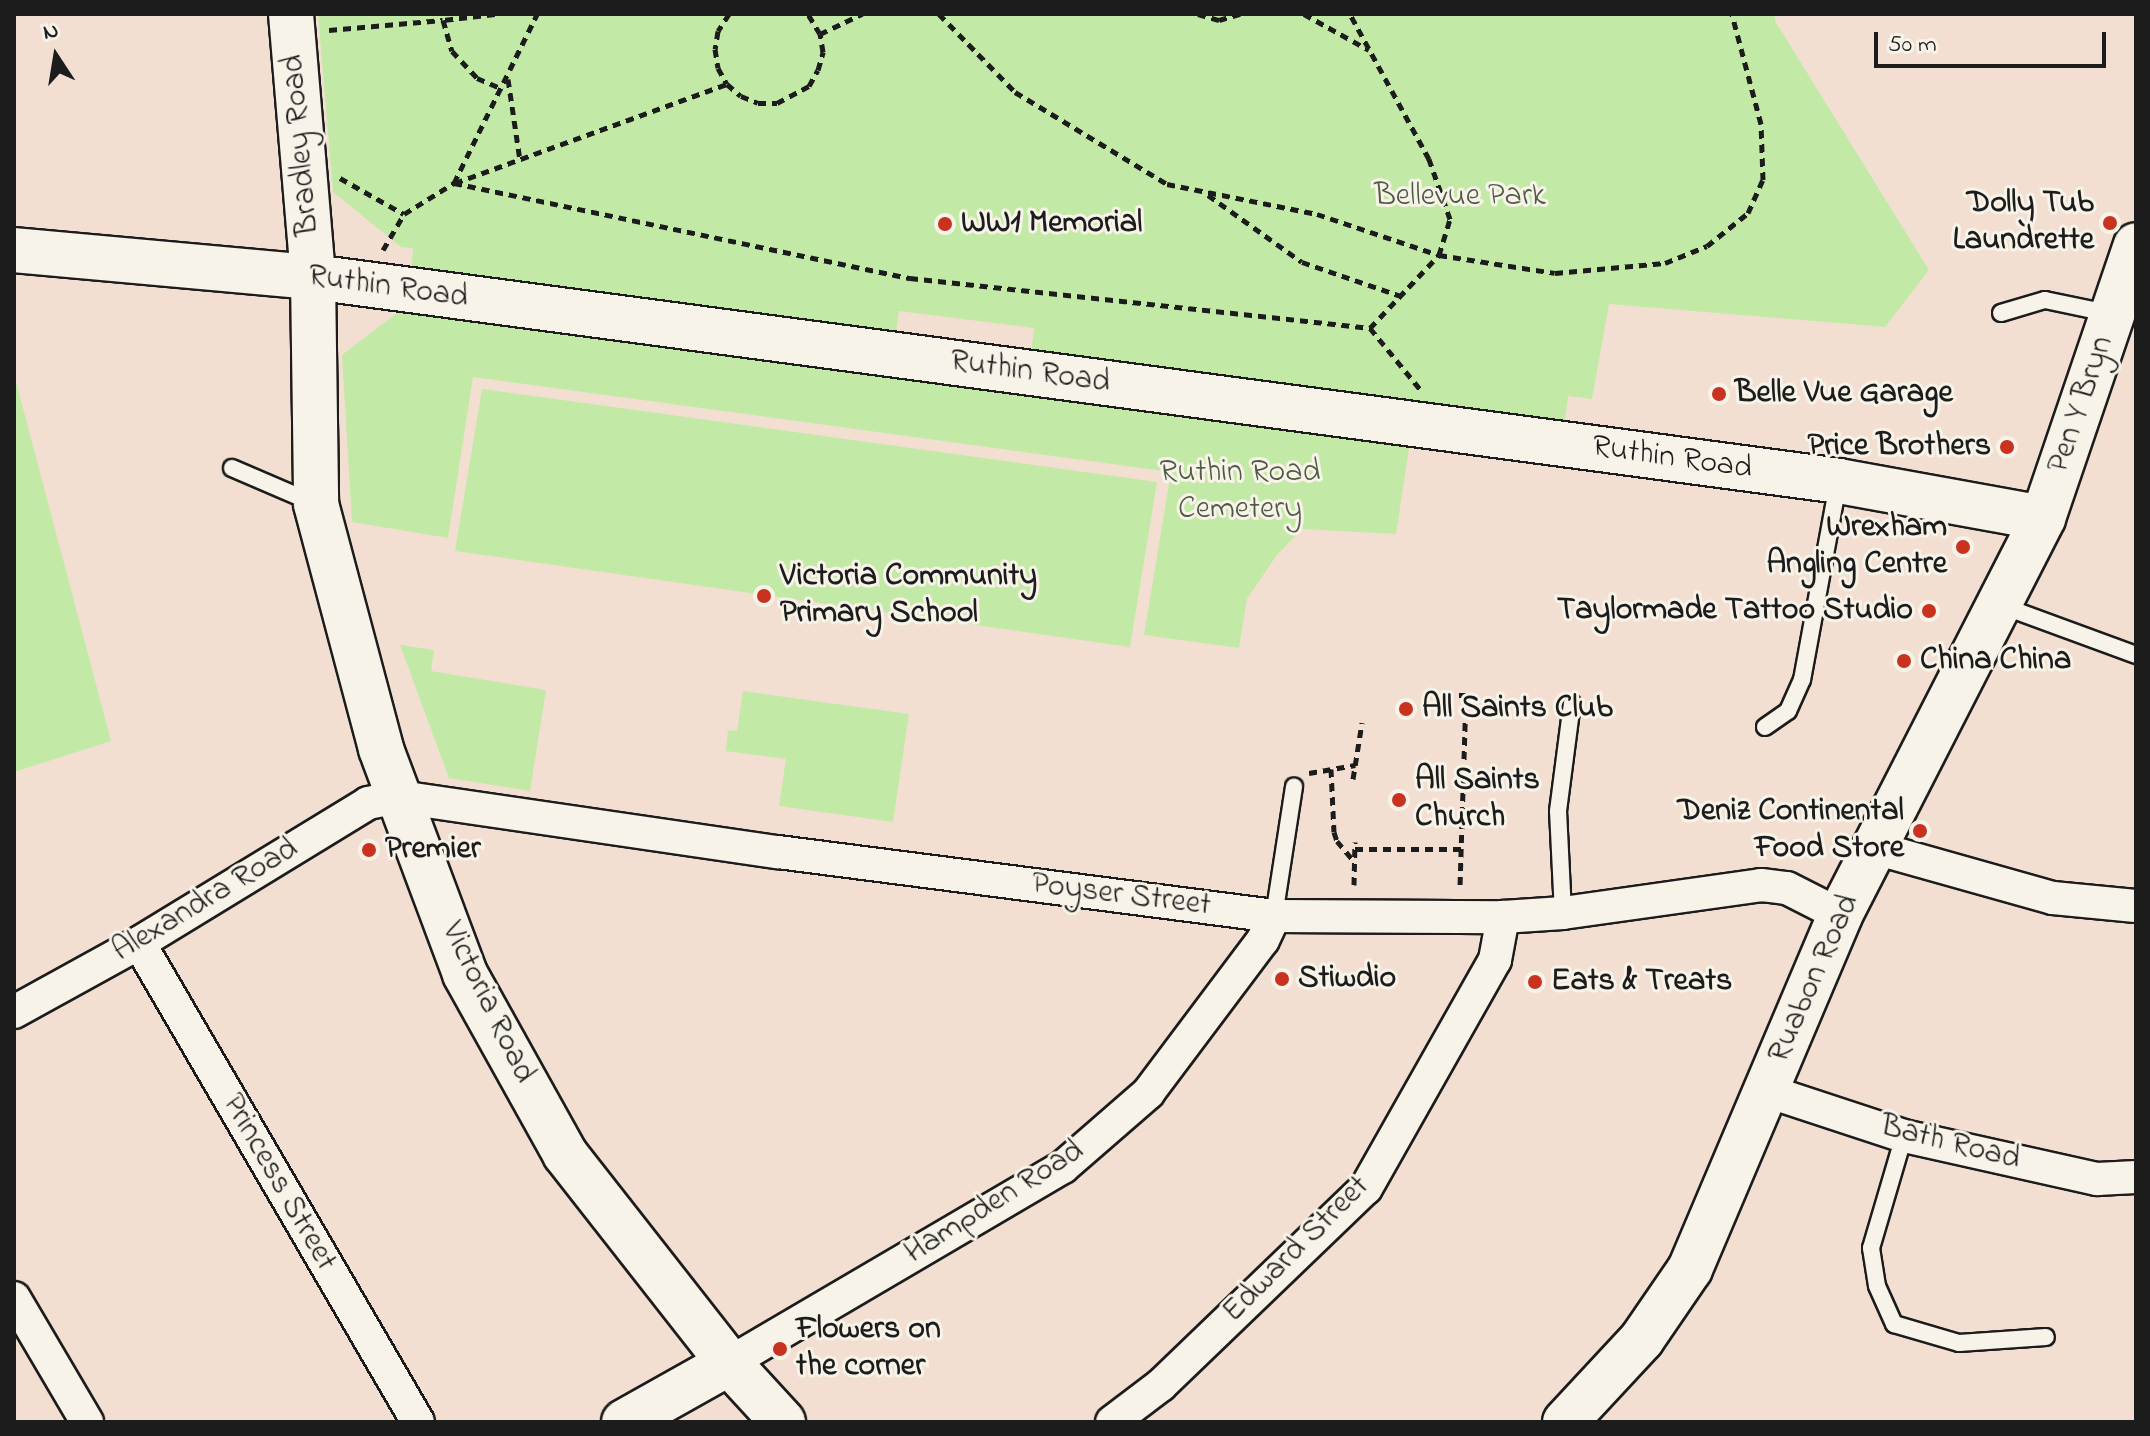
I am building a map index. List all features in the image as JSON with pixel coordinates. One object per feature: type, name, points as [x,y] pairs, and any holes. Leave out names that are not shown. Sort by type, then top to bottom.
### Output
[{"type":"main road","name":"Bradley Road","points":[[309,22],[313,277]]},
{"type":"main road","name":"Pen Y Bryn","points":[[2043,518],[2123,307],[2136,245]]},
{"type":"main road","name":"Ruthin Road","points":[[14,250],[313,277],[1839,481],[2043,518]]},
{"type":"main road","name":"Victoria Road","points":[[313,277],[316,504],[381,749],[465,974],[565,1154],[729,1363],[783,1422]]},
{"type":"main road","name":"Ruabon Road","points":[[1565,1422],[1642,1339],[1690,1269],[1840,915],[2043,518]]},
{"type":"main road","points":[[624,1422],[729,1363]]},
{"type":"street","name":"Poyser Street","points":[[399,797],[778,852],[1274,916],[1503,917],[1563,913],[1761,885],[1787,888],[1840,915]]},
{"type":"street","name":"Alexandra Road","points":[[14,1012],[139,943],[368,803],[399,797]]},
{"type":"street","points":[[1875,848],[2053,898],[2136,906]]},
{"type":"street","name":"Hampden Road","points":[[729,1363],[1063,1167],[1148,1093],[1263,940],[1274,916]]},
{"type":"street","name":"Edward Street","points":[[1112,1422],[1161,1385],[1366,1188],[1495,960],[1503,917]]},
{"type":"street","name":"Princess Street","points":[[139,943],[418,1422]]},
{"type":"street","name":"Bath Road","points":[[1767,1091],[1904,1136],[2097,1179],[2136,1177]]},
{"type":"street","points":[[14,1298],[87,1422]]},
{"type":"lane","points":[[2001,313],[2045,300],[2123,307]]},
{"type":"lane","points":[[232,468],[316,504]]},
{"type":"lane","points":[[1765,727],[1788,711],[1802,680],[1839,481]]},
{"type":"lane","points":[[1999,604],[2136,655]]},
{"type":"lane","points":[[1563,913],[1558,811],[1572,703]]},
{"type":"lane","points":[[1274,916],[1294,787]]},
{"type":"lane","points":[[1904,1136],[1871,1248],[1877,1286],[1894,1324],[1959,1343],[2046,1337]]},
{"type":"path","points":[[309,22],[326,14]]},
{"type":"path","points":[[309,22],[443,20],[495,14]]},
{"type":"path","points":[[454,183],[508,79],[537,14]]},
{"type":"path","points":[[729,14],[718,31],[715,49],[718,68],[727,84],[741,96],[758,103],[777,103],[794,97],[809,86],[818,70],[823,52],[820,34],[808,14]]},
{"type":"path","points":[[820,34],[862,14]]},
{"type":"path","points":[[939,14],[1015,92],[1167,184],[1317,214],[1439,255],[1555,273],[1665,263],[1707,246],[1748,213],[1763,180],[1761,124],[1732,14]]},
{"type":"path","points":[[1198,14],[1219,20],[1240,14]]},
{"type":"path","points":[[1304,14],[1369,50]]},
{"type":"path","points":[[1350,14],[1429,159],[1450,219],[1439,255],[1370,328]]},
{"type":"path","points":[[443,20],[452,51],[477,78],[503,89]]},
{"type":"path","points":[[309,22],[328,39]]},
{"type":"path","points":[[508,79],[520,160]]},
{"type":"path","points":[[361,285],[404,214],[454,183],[727,84]]},
{"type":"path","points":[[338,177],[404,214]]},
{"type":"path","points":[[454,183],[910,278],[1370,328],[1451,429]]},
{"type":"path","points":[[1204,192],[1302,262],[1401,296]]},
{"type":"path","points":[[1459,695],[1466,695],[1459,917]]},
{"type":"path","points":[[1353,779],[1362,723]]},
{"type":"path","points":[[1294,787],[1298,778],[1310,772],[1355,765]]},
{"type":"path","points":[[1331,769],[1334,832],[1337,841],[1354,861]]},
{"type":"path","points":[[1353,916],[1355,846],[1462,849]]},
{"type":"green space","name":"Bellevue Park","points":[[318,14],[1775,14],[1775,21],[1929,270],[1885,327],[1609,304],[1592,399],[1568,396],[1565,421],[1031,353],[1034,328],[899,311],[896,332],[411,270],[413,248],[401,247],[333,192]]},
{"type":"green space","name":"Ruthin Road Cemetery","points":[[402,309],[1410,442],[1396,534],[1302,529],[1276,556],[1247,599],[1239,648],[1144,635],[1171,472],[473,377],[448,538],[352,522],[342,355]]},
{"type":"green space","points":[[14,374],[111,741],[14,772]]},
{"type":"green space","points":[[482,389],[1157,482],[1130,647],[455,551]]},
{"type":"green space","points":[[400,645],[434,650],[431,671],[546,690],[530,791],[449,778]]},
{"type":"green space","points":[[743,691],[909,714],[893,822],[779,806],[786,759],[726,751],[728,730],[737,731]]},
{"type":"place","name":"Dolly Tub Laundrette","points":[[2110,223]]},
{"type":"place","name":"WW1 Memorial","points":[[945,224]]},
{"type":"place","name":"Belle Vue Garage","points":[[1719,394]]},
{"type":"place","name":"Price Brothers","points":[[2007,447]]},
{"type":"place","name":"Wrexham Angling Centre","points":[[1963,547]]},
{"type":"place","name":"Victoria Community Primary School","points":[[764,596]]},
{"type":"place","name":"Taylormade Tattoo Studio","points":[[1929,611]]},
{"type":"place","name":"China China","points":[[1904,661]]},
{"type":"place","name":"All Saints Club","points":[[1406,709]]},
{"type":"place","name":"All Saints Church","points":[[1399,800]]},
{"type":"place","name":"Deniz Continental Food Store","points":[[1920,831]]},
{"type":"place","name":"Premier","points":[[369,850]]},
{"type":"place","name":"Stiwdio","points":[[1282,979]]},
{"type":"place","name":"Eats & Treats","points":[[1535,982]]},
{"type":"place","name":"Flowers on the corner","points":[[780,1349]]}]
